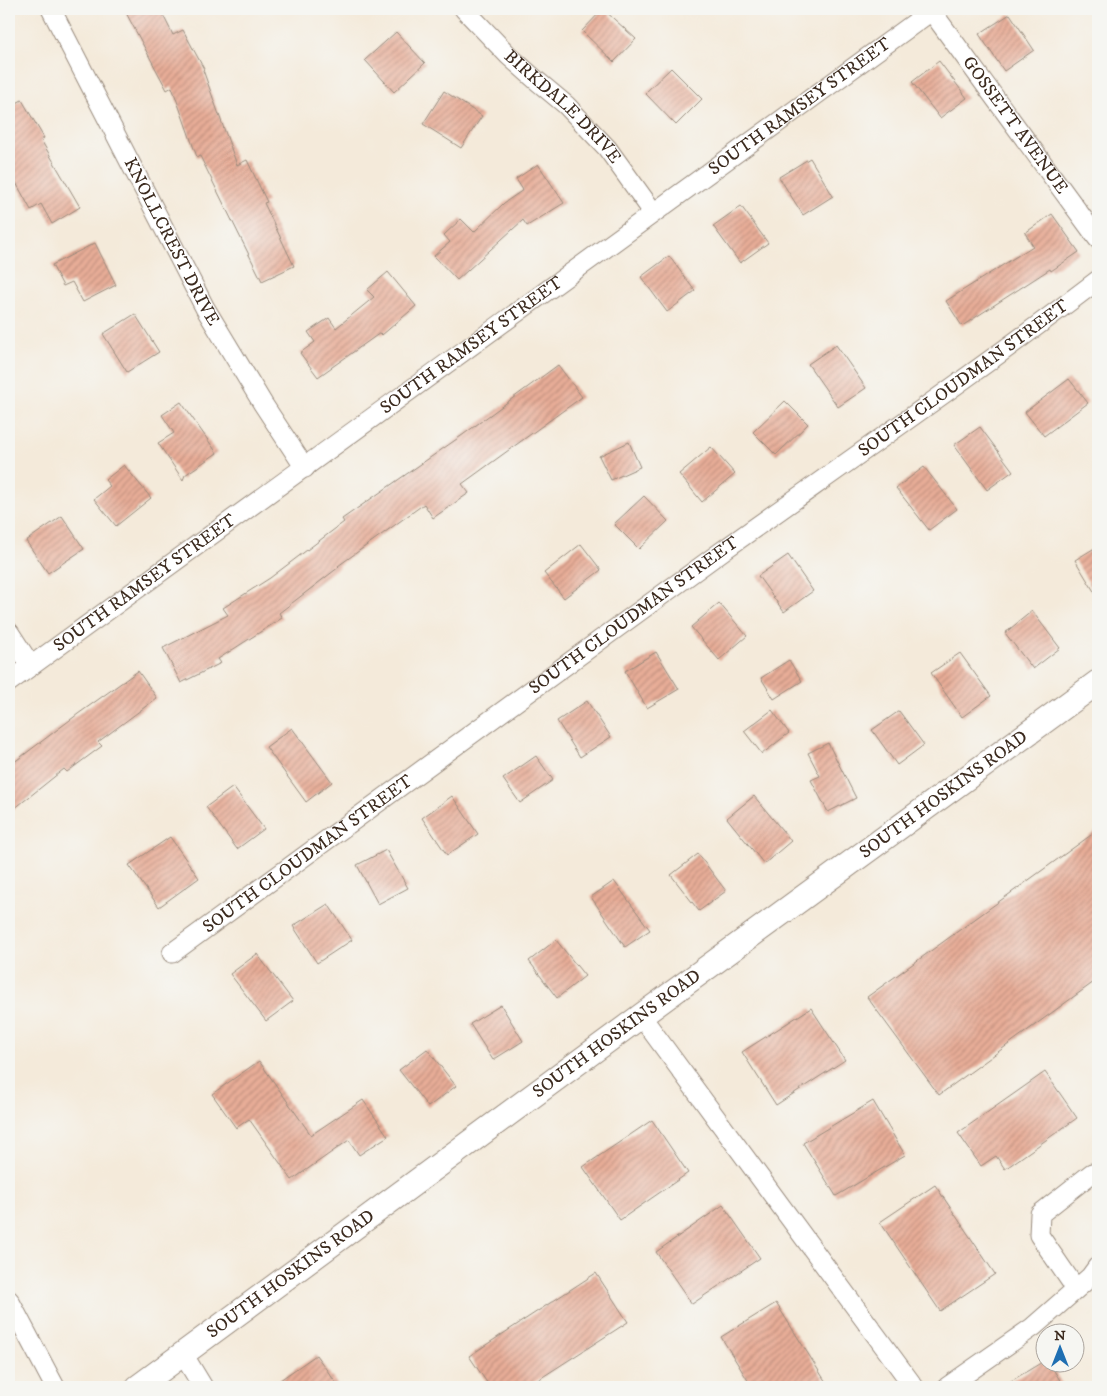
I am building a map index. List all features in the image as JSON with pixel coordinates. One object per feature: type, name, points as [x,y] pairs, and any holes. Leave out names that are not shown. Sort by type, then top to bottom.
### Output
[{"type":"street","name":"KNOLLCREST DRIVE","points":[[51,9],[205,308],[263,404],[305,468]]},
{"type":"street","name":"BIRKDALE DRIVE","points":[[464,9],[509,56],[566,105],[607,148],[653,212]]},
{"type":"street","name":"SOUTH RAMSEY STREET","points":[[9,682],[932,9]]},
{"type":"street","name":"GOSSETT AVENUE","points":[[932,9],[1098,238]]},
{"type":"street","name":"SOUTH CLOUDMAN STREET","points":[[172,953],[716,556],[1022,338],[1098,280]]},
{"type":"street","points":[[9,632],[31,666]]},
{"type":"street","name":"SOUTH HOSKINS ROAD","points":[[138,1387],[1098,682]]},
{"type":"street","points":[[641,1016],[914,1387]]},
{"type":"street","points":[[1076,1289],[1039,1234],[1040,1214],[1092,1173],[1098,1175]]},
{"type":"street","points":[[947,1387],[1033,1327],[1090,1277],[1098,1266]]},
{"type":"street","points":[[9,1300],[55,1387]]},
{"type":"street","points":[[184,1354],[203,1387]]},
{"type":"building","points":[[124,9],[160,9],[173,35],[183,30],[204,69],[237,165],[247,160],[267,202],[264,203],[294,266],[262,281],[200,156],[197,157],[172,87],[167,90]]},
{"type":"building","points":[[603,9],[636,39],[614,62],[582,31]]},
{"type":"building","points":[[1010,14],[1034,50],[1004,71],[979,34]]},
{"type":"building","points":[[396,32],[425,63],[394,92],[365,60]]},
{"type":"building","points":[[939,61],[967,98],[940,118],[912,82]]},
{"type":"building","points":[[671,68],[702,99],[676,125],[645,93]]},
{"type":"building","points":[[444,91],[482,116],[461,148],[423,124]]},
{"type":"building","points":[[22,100],[44,138],[41,140],[80,207],[52,224],[41,204],[31,210],[9,170],[9,107]]},
{"type":"building","points":[[810,158],[833,196],[803,215],[779,177]]},
{"type":"building","points":[[538,164],[564,203],[527,226],[523,220],[457,280],[434,256],[450,242],[444,235],[461,219],[474,232],[504,203],[523,190],[516,179]]},
{"type":"building","points":[[741,206],[768,243],[740,263],[713,226]]},
{"type":"building","points":[[1052,214],[1079,252],[962,326],[946,301],[1033,246],[1025,233]]},
{"type":"building","points":[[95,243],[116,285],[83,302],[72,282],[63,286],[52,265]]},
{"type":"building","points":[[669,256],[695,291],[667,312],[641,277]]},
{"type":"building","points":[[388,272],[416,306],[382,335],[380,333],[318,377],[300,353],[315,342],[308,332],[329,318],[336,328],[374,297],[367,290]]},
{"type":"building","points":[[135,314],[159,352],[127,372],[103,334]]},
{"type":"building","points":[[836,345],[866,388],[838,407],[808,364]]},
{"type":"building","points":[[558,365],[582,397],[462,484],[469,493],[433,518],[424,504],[338,566],[279,613],[282,618],[218,659],[221,663],[181,683],[163,648],[228,615],[223,608],[270,578],[344,522],[342,519],[464,434]]},
{"type":"building","points":[[1069,379],[1088,403],[1044,436],[1025,412]]},
{"type":"building","points":[[785,401],[808,424],[776,455],[753,432]]},
{"type":"building","points":[[181,402],[217,453],[185,475],[183,480],[158,443],[174,433],[162,415]]},
{"type":"building","points":[[980,427],[1013,471],[987,490],[954,445]]},
{"type":"building","points":[[629,442],[640,467],[611,480],[599,456]]},
{"type":"building","points":[[711,447],[735,474],[702,502],[679,474]]},
{"type":"building","points":[[124,465],[151,498],[116,526],[94,499],[110,486],[105,480]]},
{"type":"building","points":[[924,467],[957,509],[929,530],[896,488]]},
{"type":"building","points":[[644,496],[668,521],[639,549],[614,524]]},
{"type":"building","points":[[62,516],[84,549],[48,573],[26,541]]},
{"type":"building","points":[[581,544],[601,570],[564,598],[544,573]]},
{"type":"building","points":[[1098,546],[1098,598],[1075,560]]},
{"type":"building","points":[[788,555],[813,591],[784,612],[758,576]]},
{"type":"building","points":[[719,603],[747,636],[719,660],[691,627]]},
{"type":"building","points":[[1032,611],[1060,648],[1033,669],[1005,633]]},
{"type":"building","points":[[656,652],[679,689],[647,708],[625,671]]},
{"type":"building","points":[[960,653],[991,696],[962,717],[931,673]]},
{"type":"building","points":[[789,660],[802,681],[774,699],[761,678]]},
{"type":"building","points":[[138,671],[157,698],[98,742],[102,746],[67,772],[64,769],[9,813],[9,766]]},
{"type":"building","points":[[587,701],[611,737],[580,757],[557,721]]},
{"type":"building","points":[[772,710],[789,733],[762,754],[744,731]]},
{"type":"building","points":[[899,711],[924,745],[897,765],[872,730]]},
{"type":"building","points":[[292,728],[332,782],[306,802],[266,747]]},
{"type":"building","points":[[828,743],[856,798],[828,812],[811,780],[820,776],[808,753]]},
{"type":"building","points":[[536,756],[553,780],[520,803],[503,779]]},
{"type":"building","points":[[233,787],[264,829],[237,849],[206,807]]},
{"type":"building","points":[[452,796],[478,834],[447,855],[422,818]]},
{"type":"building","points":[[754,796],[791,841],[764,864],[727,818]]},
{"type":"building","points":[[1098,830],[1098,979],[939,1095],[867,997]]},
{"type":"building","points":[[170,837],[199,878],[159,907],[129,865]]},
{"type":"building","points":[[386,850],[408,888],[378,904],[357,865]]},
{"type":"building","points":[[698,854],[726,891],[699,911],[671,875]]},
{"type":"building","points":[[614,881],[650,930],[625,947],[591,897]]},
{"type":"building","points":[[328,904],[352,940],[317,963],[293,926]]},
{"type":"building","points":[[556,940],[585,976],[557,998],[529,961]]},
{"type":"building","points":[[257,954],[293,1001],[266,1021],[230,974]]},
{"type":"building","points":[[501,1005],[523,1041],[493,1060],[470,1024]]},
{"type":"building","points":[[811,1008],[845,1060],[776,1105],[742,1052]]},
{"type":"building","points":[[427,1049],[456,1086],[428,1107],[399,1070]]},
{"type":"building","points":[[259,1061],[311,1135],[363,1100],[388,1136],[359,1155],[349,1140],[292,1180],[249,1119],[236,1128],[212,1094]]},
{"type":"building","points":[[1045,1072],[1077,1118],[1005,1169],[996,1156],[981,1166],[958,1133]]},
{"type":"building","points":[[873,1101],[905,1155],[836,1196],[803,1143]]},
{"type":"building","points":[[652,1120],[688,1173],[620,1220],[583,1167]]},
{"type":"building","points":[[935,1185],[995,1274],[940,1311],[880,1222]]},
{"type":"building","points":[[723,1205],[760,1258],[692,1304],[656,1252]]},
{"type":"building","points":[[596,1273],[628,1322],[527,1387],[490,1387],[469,1356]]},
{"type":"building","points":[[776,1303],[829,1387],[752,1387],[721,1337]]},
{"type":"building","points":[[316,1355],[339,1387],[270,1387]]},
{"type":"building","points":[[1034,1367],[1034,1374],[1056,1374],[1064,1387],[1001,1387]]}]
